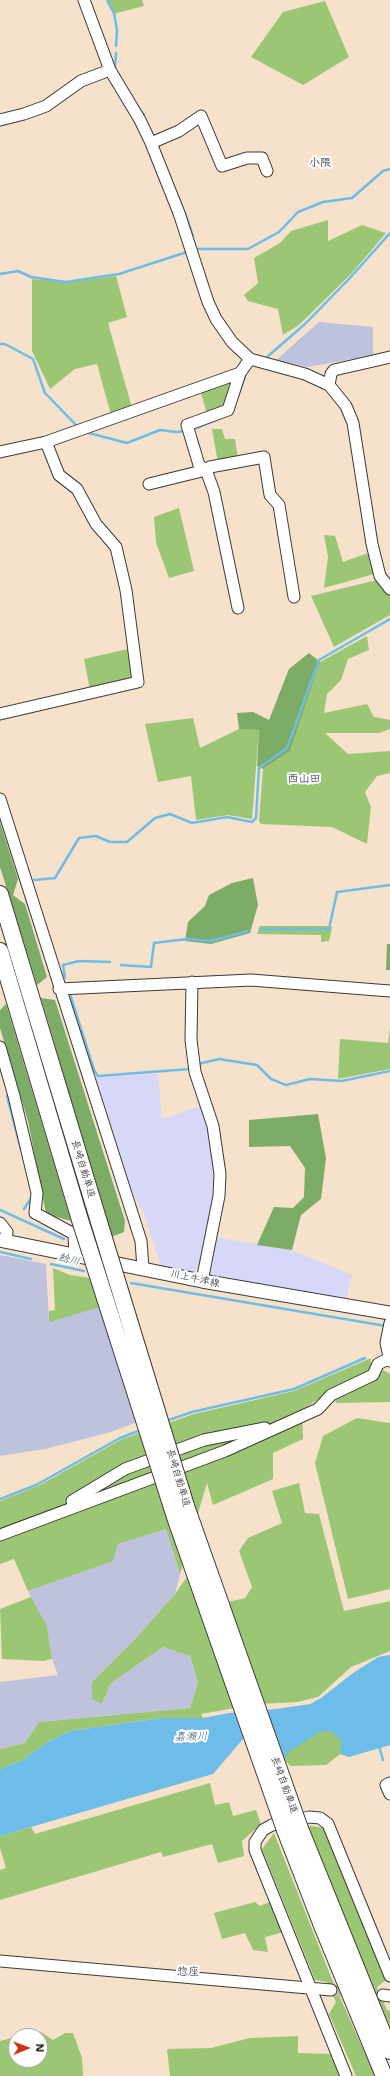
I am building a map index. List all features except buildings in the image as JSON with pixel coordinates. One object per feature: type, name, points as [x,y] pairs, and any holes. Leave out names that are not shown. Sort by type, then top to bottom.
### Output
[{"type":"highway","name":"長崎自動車道","points":[[0,894],[186,1506],[292,1828],[323,1928],[384,2076]]},
{"type":"highway","name":"長崎自動車道","points":[[0,951],[80,1220],[176,1520],[292,1828],[390,2051]]},
{"type":"main road","name":"川上牛津線","points":[[3,1241],[75,1257],[143,1268],[202,1281],[390,1313]]},
{"type":"street","points":[[84,0],[110,70],[140,120],[179,213],[208,302],[216,319],[232,342],[250,359],[305,374],[329,385],[346,406],[353,423],[372,544],[380,576],[390,589]]},
{"type":"street","points":[[0,120],[24,114],[46,106],[81,81],[110,70]]},
{"type":"street","points":[[150,143],[179,131],[201,116],[222,166],[247,158],[262,158],[267,171]]},
{"type":"street","points":[[329,385],[331,374],[334,370],[390,357]]},
{"type":"street","points":[[238,608],[214,492],[206,470],[199,465],[189,430],[228,410],[240,373],[250,359]]},
{"type":"street","points":[[0,452],[46,442],[240,373]]},
{"type":"street","points":[[0,714],[138,682],[126,590],[116,547],[96,524],[77,489],[59,475],[46,442]]},
{"type":"street","points":[[149,484],[206,470],[210,467],[264,457],[270,495],[279,505],[294,597]]},
{"type":"street","points":[[0,799],[59,989],[141,1241],[143,1268]]},
{"type":"street","points":[[59,989],[251,980],[390,990]]},
{"type":"street","points":[[192,982],[192,1048],[195,1072],[213,1126],[220,1174],[219,1196],[202,1281]]},
{"type":"street","points":[[0,1047],[14,1096],[37,1192],[35,1213],[74,1234],[75,1257]]},
{"type":"street","points":[[0,1224],[8,1232],[3,1241]]},
{"type":"street","points":[[0,1535],[52,1514],[225,1451],[318,1408],[331,1395],[373,1375],[378,1364],[389,1360],[386,1343],[389,1328]]},
{"type":"street","points":[[52,1514],[125,1469],[204,1440],[284,1424]]},
{"type":"street","points":[[390,1783],[386,1785],[390,1794]]},
{"type":"street","points":[[346,2076],[309,1988],[255,1850],[255,1842],[263,1830],[272,1825],[308,1817],[320,1818],[328,1824],[390,1976]]},
{"type":"street","points":[[0,1961],[331,1990]]},
{"type":"shaded area","points":[[319,322],[373,327],[373,355],[308,367],[276,360]]},
{"type":"shaded area","points":[[158,1074],[162,1119],[203,1105],[212,1133],[217,1190],[199,1273],[161,1266],[144,1214],[129,1186],[96,1077]]},
{"type":"shaded area","points":[[214,1237],[292,1250],[352,1275],[346,1300],[206,1275]]},
{"type":"shaded area","points":[[0,1255],[46,1264],[49,1321],[101,1307],[137,1422],[111,1432],[45,1449],[0,1456]]},
{"type":"shaded area","points":[[166,1529],[180,1574],[175,1594],[136,1638],[92,1682],[102,1704],[110,1684],[163,1647],[190,1656],[198,1682],[190,1708],[39,1722],[25,1743],[0,1749],[0,1682],[58,1675],[52,1659],[47,1627],[28,1591],[112,1561],[117,1544]]},
{"type":"green space","points":[[106,0],[142,0],[144,6],[113,14]]},
{"type":"green space","points":[[325,1],[349,57],[303,85],[251,57],[283,12]]},
{"type":"green space","points":[[328,220],[328,241],[362,225],[386,233],[351,274],[299,325],[283,335],[278,309],[248,301],[244,295],[258,283],[254,258],[280,243],[291,231]]},
{"type":"green space","points":[[116,276],[127,317],[108,323],[132,408],[111,415],[97,364],[75,369],[50,389],[32,351],[32,279],[68,282]]},
{"type":"green space","points":[[228,380],[232,385],[223,406],[207,414],[200,389]]},
{"type":"green space","points":[[212,429],[222,429],[225,439],[235,439],[238,459],[218,463]]},
{"type":"green space","points":[[179,508],[194,571],[169,578],[156,543],[154,517]]},
{"type":"green space","points":[[324,535],[335,536],[343,562],[368,553],[374,574],[324,588],[328,557]]},
{"type":"green space","points":[[377,580],[390,593],[390,615],[334,647],[311,596]]},
{"type":"green space","points":[[367,636],[369,650],[348,659],[341,680],[327,694],[324,713],[367,704],[374,717],[390,720],[390,729],[379,733],[325,733],[348,754],[390,751],[390,773],[377,776],[365,792],[371,807],[367,844],[332,827],[261,824],[259,821],[263,769],[290,751],[320,662]]},
{"type":"green space","points":[[128,649],[134,679],[90,690],[84,659]]},
{"type":"green space","points":[[309,653],[320,662],[290,751],[263,769],[257,766],[259,730],[239,729],[237,713],[253,712],[269,720],[289,669]]},
{"type":"green space","points":[[193,718],[200,748],[239,729],[259,730],[252,819],[228,815],[196,820],[191,776],[158,782],[145,724]]},
{"type":"green space","points":[[0,822],[18,879],[13,895],[25,904],[47,977],[37,985],[0,867]]},
{"type":"green space","points":[[253,878],[258,905],[250,933],[211,944],[185,941],[188,922],[205,906],[209,895],[232,883]]},
{"type":"green space","points":[[260,926],[332,927],[329,941],[321,942],[321,935],[257,934]]},
{"type":"green space","points":[[387,944],[390,944],[390,970],[386,970]]},
{"type":"green space","points":[[41,998],[55,1000],[125,1221],[124,1232],[111,1237]]},
{"type":"green space","points":[[6,1004],[71,1221],[46,1214],[28,1121],[0,1028],[0,1010]]},
{"type":"green space","points":[[390,1028],[390,1069],[338,1079],[340,1039],[388,1043]]},
{"type":"green space","points":[[318,1114],[326,1158],[321,1199],[301,1215],[292,1250],[257,1245],[274,1207],[293,1208],[304,1197],[305,1168],[290,1146],[249,1147],[249,1120]]},
{"type":"green space","points":[[53,1268],[70,1275],[91,1278],[101,1307],[49,1322],[49,1311],[55,1310]]},
{"type":"green space","points":[[371,1358],[370,1379],[383,1370],[390,1374],[390,1402],[336,1403],[332,1390],[302,1410],[303,1439],[273,1453],[273,1479],[213,1505],[207,1483],[180,1574],[166,1529],[118,1544],[113,1561],[28,1591],[14,1559],[0,1564],[0,1501],[38,1486],[122,1439],[194,1414],[294,1391]]},
{"type":"green space","points":[[357,1418],[390,1423],[390,1589],[348,1599],[315,1463],[323,1436]]},
{"type":"green space","points":[[299,1483],[305,1513],[319,1514],[344,1611],[390,1601],[390,1651],[351,1667],[318,1697],[297,1702],[260,1704],[201,1714],[203,1718],[162,1718],[70,1731],[48,1742],[21,1761],[0,1769],[0,1749],[25,1743],[39,1722],[190,1708],[198,1682],[190,1656],[163,1647],[110,1684],[102,1704],[92,1699],[92,1682],[136,1638],[175,1594],[187,1577],[205,1535],[228,1602],[245,1598],[252,1587],[239,1551],[248,1538],[282,1523],[272,1491]]},
{"type":"green space","points":[[31,1597],[47,1626],[52,1659],[43,1661],[2,1659],[0,1609]]},
{"type":"green space","points":[[321,1722],[333,1726],[354,1751],[349,1757],[340,1754],[326,1765],[291,1766],[284,1760],[234,1763]]},
{"type":"green space","points":[[210,1783],[215,1805],[229,1802],[233,1816],[256,1810],[261,1824],[242,1841],[244,1856],[218,1863],[212,1844],[163,1857],[161,1852],[0,1900],[0,1870],[6,1868],[0,1848],[0,1836],[31,1827],[35,1834]]},
{"type":"green space","points":[[306,1825],[323,1828],[386,1980],[377,1987],[387,2010],[390,2011],[390,2026]]},
{"type":"green space","points":[[274,1833],[331,1977],[375,2076],[356,2076],[329,2014],[336,2002],[327,1982],[315,1980],[262,1849]]},
{"type":"green space","points":[[272,1901],[284,1932],[265,1937],[268,1952],[253,1950],[245,1933],[222,1939],[214,1913],[255,1902],[260,1906]]},
{"type":"green space","points":[[65,2033],[73,2033],[82,2058],[83,2076],[0,2076],[0,2041],[8,2039],[8,2068],[48,2068],[48,2037],[53,2040]]},
{"type":"green space","points":[[298,2036],[298,2053],[332,2054],[341,2076],[170,2076],[167,2049],[211,2048],[250,2038]]},
{"type":"water","name":"嘉瀬川","points":[[390,1655],[390,1745],[349,1757],[340,1753],[342,1742],[332,1732],[321,1731],[290,1751],[284,1760],[247,1773],[213,1774],[0,1836],[0,1769],[21,1761],[48,1742],[70,1731],[162,1718],[203,1718],[229,1713],[276,1709],[310,1704],[321,1698],[353,1673],[378,1657]]},
{"type":"pier","points":[[262,1710],[284,1762],[248,1775],[215,1776],[213,1774],[243,1739]]},
{"type":"waterway","points":[[107,0],[114,13],[117,30],[116,46]]},
{"type":"waterway","points":[[115,68],[116,53]]},
{"type":"waterway","points":[[138,107],[144,115]]},
{"type":"waterway","points":[[197,249],[248,249],[279,232],[298,212],[323,202],[352,198],[383,171],[390,169]]},
{"type":"waterway","points":[[178,196],[181,203]]},
{"type":"waterway","points":[[185,213],[193,236]]},
{"type":"waterway","points":[[267,357],[305,324],[349,279],[390,233]]},
{"type":"waterway","points":[[0,274],[18,271],[31,277],[66,282],[119,274],[187,252]]},
{"type":"waterway","points":[[0,344],[5,344],[33,359],[45,393],[78,427]]},
{"type":"waterway","points":[[239,393],[245,377]]},
{"type":"waterway","points":[[191,430],[221,418]]},
{"type":"waterway","points":[[85,432],[127,443],[160,430],[176,432],[186,431]]},
{"type":"waterway","points":[[34,880],[55,878],[79,838],[96,836],[110,842],[127,842],[155,818],[170,814],[192,823],[227,817],[252,822],[256,818],[259,768],[287,748],[319,660],[390,619]]},
{"type":"waterway","points":[[260,929],[329,929],[337,892],[390,885]]},
{"type":"waterway","points":[[121,965],[151,967],[154,943],[187,939],[211,941],[248,931]]},
{"type":"waterway","points":[[65,978],[63,965],[79,961],[110,962]]},
{"type":"waterway","points":[[70,994],[94,1070],[98,1076],[190,1069]]},
{"type":"waterway","points":[[198,1064],[219,1059],[257,1065],[271,1079],[286,1085],[310,1079],[342,1081],[390,1071]]},
{"type":"waterway","points":[[7,1096],[21,1150]]},
{"type":"waterway","points":[[24,1209],[31,1198]]},
{"type":"waterway","points":[[0,1210],[64,1239]]},
{"type":"waterway","name":"鯰川","points":[[0,1252],[31,1259]]},
{"type":"waterway","name":"鯰川","points":[[51,1264],[84,1271]]},
{"type":"waterway","points":[[131,1283],[386,1326]]},
{"type":"waterway","points":[[166,1421],[192,1412],[294,1389],[365,1358]]},
{"type":"waterway","points":[[0,1499],[36,1485],[120,1438],[141,1430]]},
{"type":"waterway","points":[[379,1746],[383,1760]]},
{"type":"tunnel","points":[[331,1990],[383,1995]]},
{"type":"district","name":"小隈","points":[[320,163]]},
{"type":"district","name":"西山田","points":[[304,779]]},
{"type":"district","name":"惣座","points":[[188,1972]]}]
